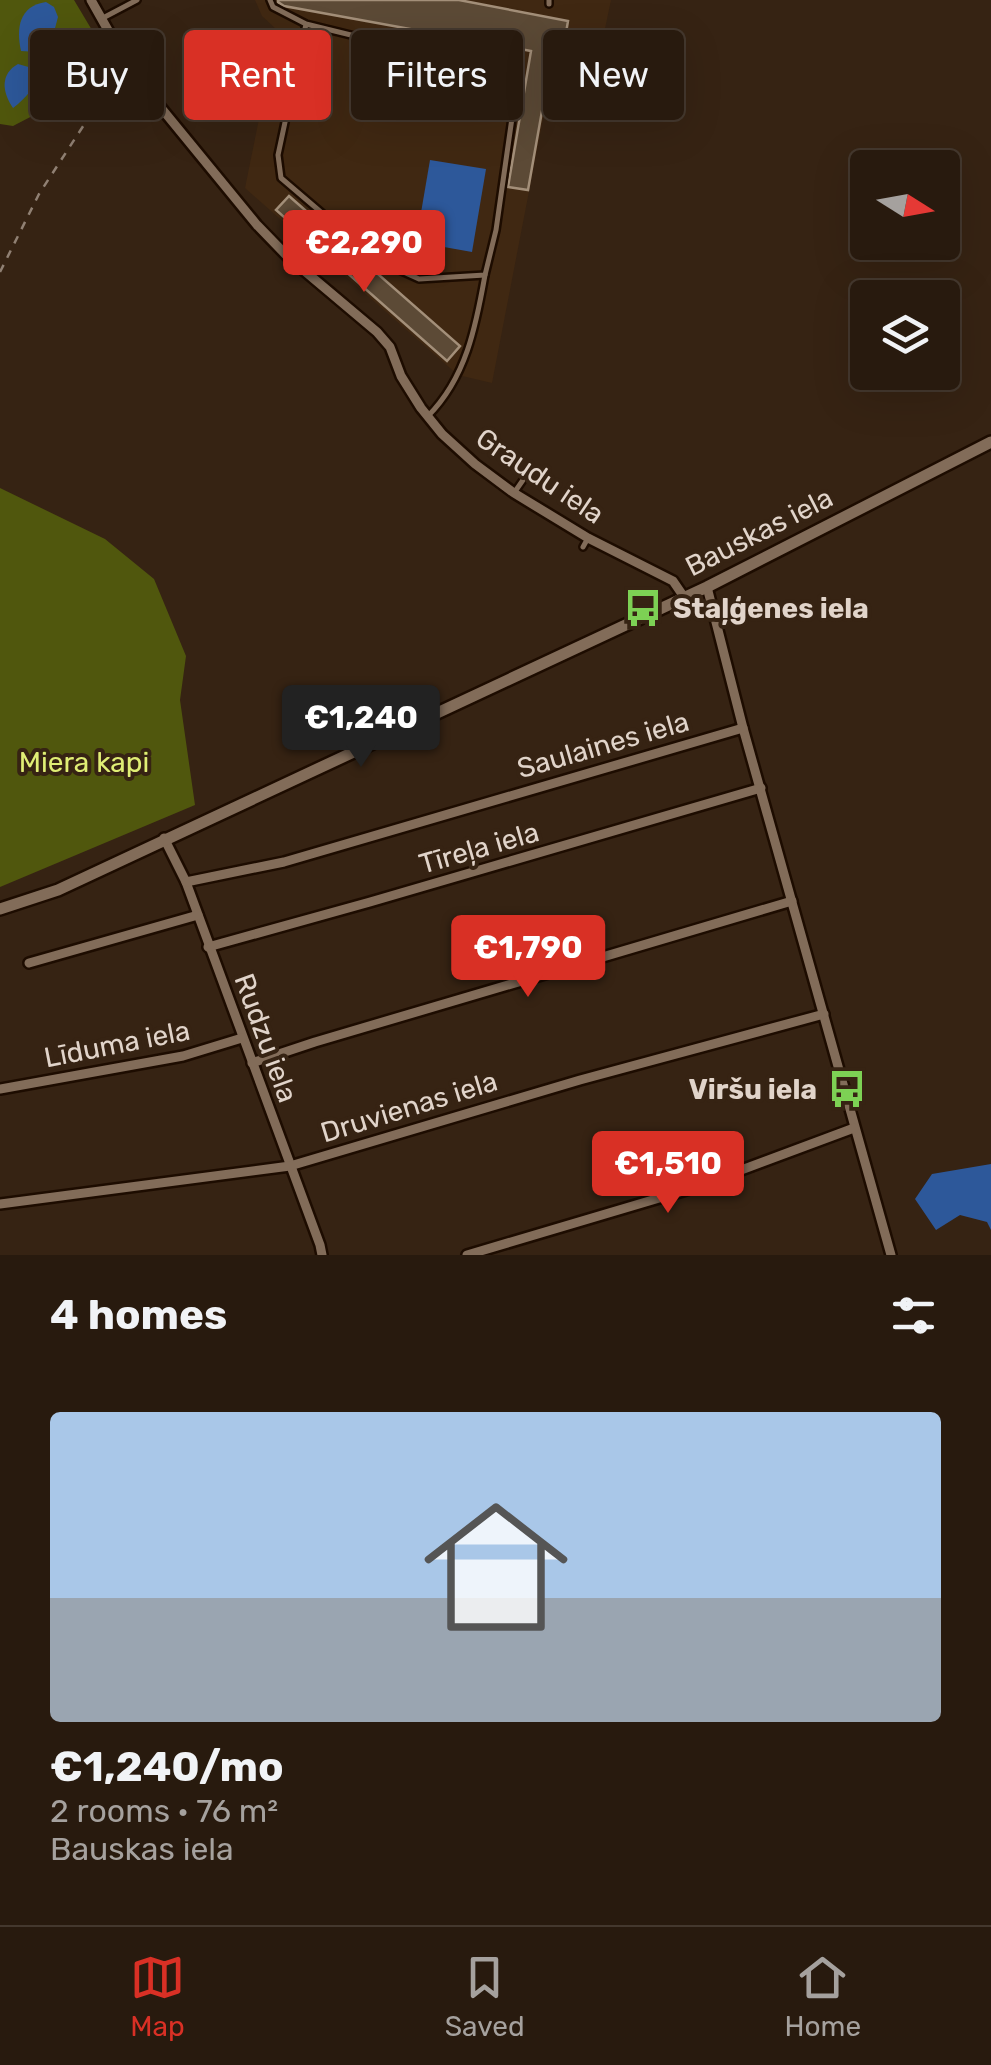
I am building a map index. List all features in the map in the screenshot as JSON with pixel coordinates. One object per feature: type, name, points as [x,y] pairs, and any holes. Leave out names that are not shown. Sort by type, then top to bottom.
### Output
[{"type":"street","name":"Graudu iela","points":[[90,0],[108,30]]},
{"type":"street","name":"Graudu iela","points":[[164,111],[257,225],[288,257],[377,332],[390,347],[401,376],[428,416],[475,464],[586,542],[673,581],[684,597]]},
{"type":"street","name":"Bauskas iela","points":[[0,908],[58,890],[684,597],[991,442]]},
{"type":"street","points":[[707,586],[891,1255]]},
{"type":"street","name":"Saulaines iela","points":[[186,882],[284,862],[743,728]]},
{"type":"street","name":"Tīreļa iela","points":[[208,947],[760,788]]},
{"type":"street","name":"Rudzu iela","points":[[164,838],[186,882],[322,1255]]},
{"type":"street","points":[[252,1063],[792,901]]},
{"type":"street","points":[[28,964],[198,915]]},
{"type":"street","name":"Druvienas iela","points":[[0,1204],[290,1166],[580,1080],[824,1014]]},
{"type":"street","name":"Līduma iela","points":[[0,1089],[184,1056],[242,1038]]},
{"type":"street","points":[[467,1255],[693,1188],[854,1128]]},
{"type":"lane","points":[[101,18],[138,0]]},
{"type":"lane","points":[[270,0],[273,7],[306,24],[518,76],[496,230],[477,322],[468,354],[440,404],[428,416]]},
{"type":"lane","points":[[306,24],[278,155],[281,178],[377,260],[420,279],[485,275]]},
{"type":"lane","points":[[514,493],[523,480]]},
{"type":"path","points":[[0,272],[39,194],[85,120]]},
{"type":"shaded area","points":[[255,0],[611,0],[605,30],[543,30],[543,119],[492,383],[458,375],[245,188],[259,120],[331,120],[331,30],[277,30],[262,16]]},
{"type":"green space","points":[[0,0],[74,0],[92,30],[30,30],[30,117],[13,126],[0,124]]},
{"type":"green space","name":"Miera kapi","points":[[0,488],[105,539],[154,579],[186,656],[180,700],[195,805],[0,887]]},
{"type":"water","points":[[46,2],[54,7],[58,17],[55,30],[30,30],[30,52],[21,51],[22,19],[37,4]]},
{"type":"water","points":[[18,64],[30,67],[30,91],[13,108],[5,84]]},
{"type":"water","points":[[430,160],[486,169],[472,252],[416,242]]},
{"type":"water","points":[[991,1164],[991,1230],[987,1222],[960,1215],[936,1230],[915,1199],[932,1174]]},
{"type":"building","points":[[459,0],[568,21],[566,30],[543,30],[543,105],[528,190],[508,187],[519,120],[523,120],[531,51],[523,50],[523,30],[416,30],[278,2]]},
{"type":"building","points":[[289,196],[460,346],[447,361],[276,210]]},
{"type":"place","name":"Staļģenes iela","points":[[643,608]]},
{"type":"place","name":"Viršu iela","points":[[847,1089]]}]
